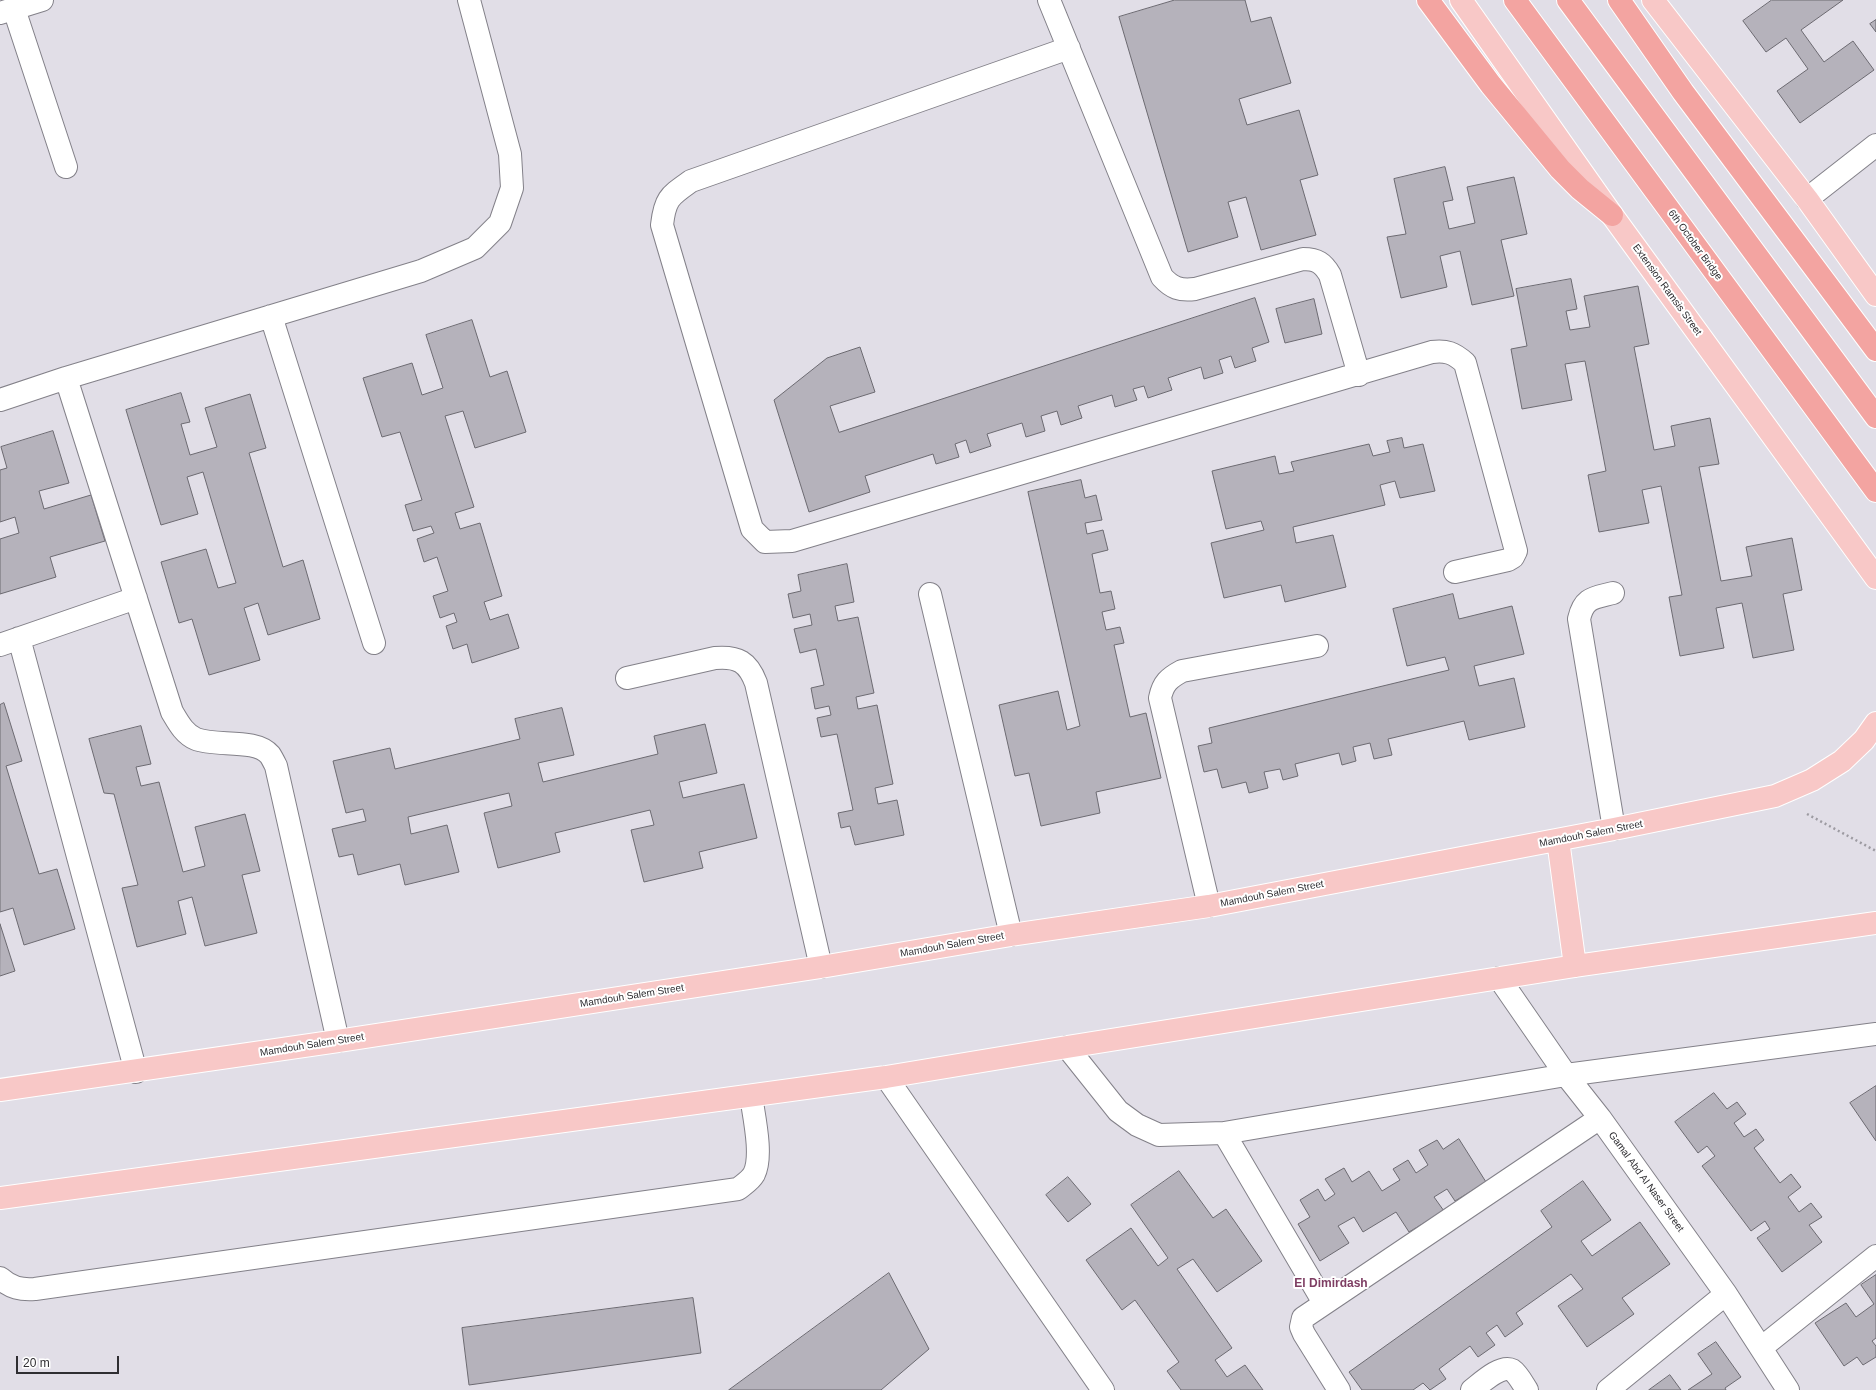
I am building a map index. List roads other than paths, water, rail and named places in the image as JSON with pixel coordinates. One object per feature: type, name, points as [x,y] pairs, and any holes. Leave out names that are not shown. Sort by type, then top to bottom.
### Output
[{"type":"highway","points":[[1428,0],[1491,85],[1560,169],[1580,189],[1612,215]]},
{"type":"highway","name":"6th October Bridge","points":[[1515,0],[1876,491]]},
{"type":"highway","points":[[1568,0],[1876,417]]},
{"type":"highway","points":[[1619,0],[1683,92],[1876,350]]},
{"type":"main road","name":"Extension Ramsis Street","points":[[1461,0],[1612,215],[1876,578]]},
{"type":"main road","points":[[1653,0],[1807,199],[1874,290]]},
{"type":"main road","name":"Mamdouh Salem Street","points":[[0,1090],[136,1072],[822,967],[1011,935],[1209,906],[1558,840],[1775,796],[1812,780],[1842,761],[1864,740],[1876,723]]},
{"type":"main road","points":[[1558,840],[1575,966]]},
{"type":"main road","points":[[0,1198],[886,1077],[1575,966],[1876,923]]},
{"type":"street","points":[[42,0],[7,11],[66,167]]},
{"type":"street","points":[[0,400],[66,378],[421,271],[475,248],[500,224],[512,188],[510,154],[469,0]]},
{"type":"street","points":[[1049,0],[1162,276],[1171,286],[1182,291],[1195,289],[1303,259],[1314,259],[1324,265],[1330,275],[1359,375]]},
{"type":"street","points":[[1069,48],[691,182],[672,195],[664,209],[662,225],[752,529],[765,542],[792,541],[1444,350],[1456,354],[1465,363],[1516,552],[1513,557],[1508,560],[1455,572]]},
{"type":"street","points":[[1807,199],[1876,145]]},
{"type":"street","points":[[271,316],[374,643]]},
{"type":"street","points":[[66,378],[172,712],[183,729],[195,738],[207,742],[260,748],[270,754],[276,766],[338,1041]]},
{"type":"street","points":[[1613,593],[1588,600],[1582,608],[1580,619],[1614,829]]},
{"type":"street","points":[[930,594],[1011,935]]},
{"type":"street","points":[[136,598],[10,641],[136,1072]]},
{"type":"street","points":[[1209,906],[1160,698],[1163,686],[1171,676],[1182,671],[1317,646]]},
{"type":"street","points":[[627,678],[729,656],[742,661],[751,670],[756,683],[822,967]]},
{"type":"street","name":"Gamal Abd Al Naser Street","points":[[1499,978],[1566,1075],[1600,1118],[1726,1294],[1788,1390]]},
{"type":"street","points":[[1067,1047],[1118,1111],[1137,1125],[1159,1134],[1224,1133],[1566,1075],[1876,1034]]},
{"type":"street","points":[[886,1077],[1103,1390]]},
{"type":"street","points":[[0,1279],[22,1290],[35,1289],[738,1189],[749,1181],[754,1173],[757,1163],[758,1153],[751,1096]]},
{"type":"street","points":[[1339,1390],[1301,1327],[1303,1318],[1600,1118]]},
{"type":"street","points":[[1224,1133],[1324,1303]]},
{"type":"street","points":[[1761,1348],[1876,1256]]},
{"type":"street","points":[[1608,1390],[1726,1294]]},
{"type":"street","points":[[1472,1390],[1499,1370],[1506,1368],[1512,1370],[1527,1390]]},
{"type":"district","name":"El Dimirdash","points":[[1331,1284]]}]
